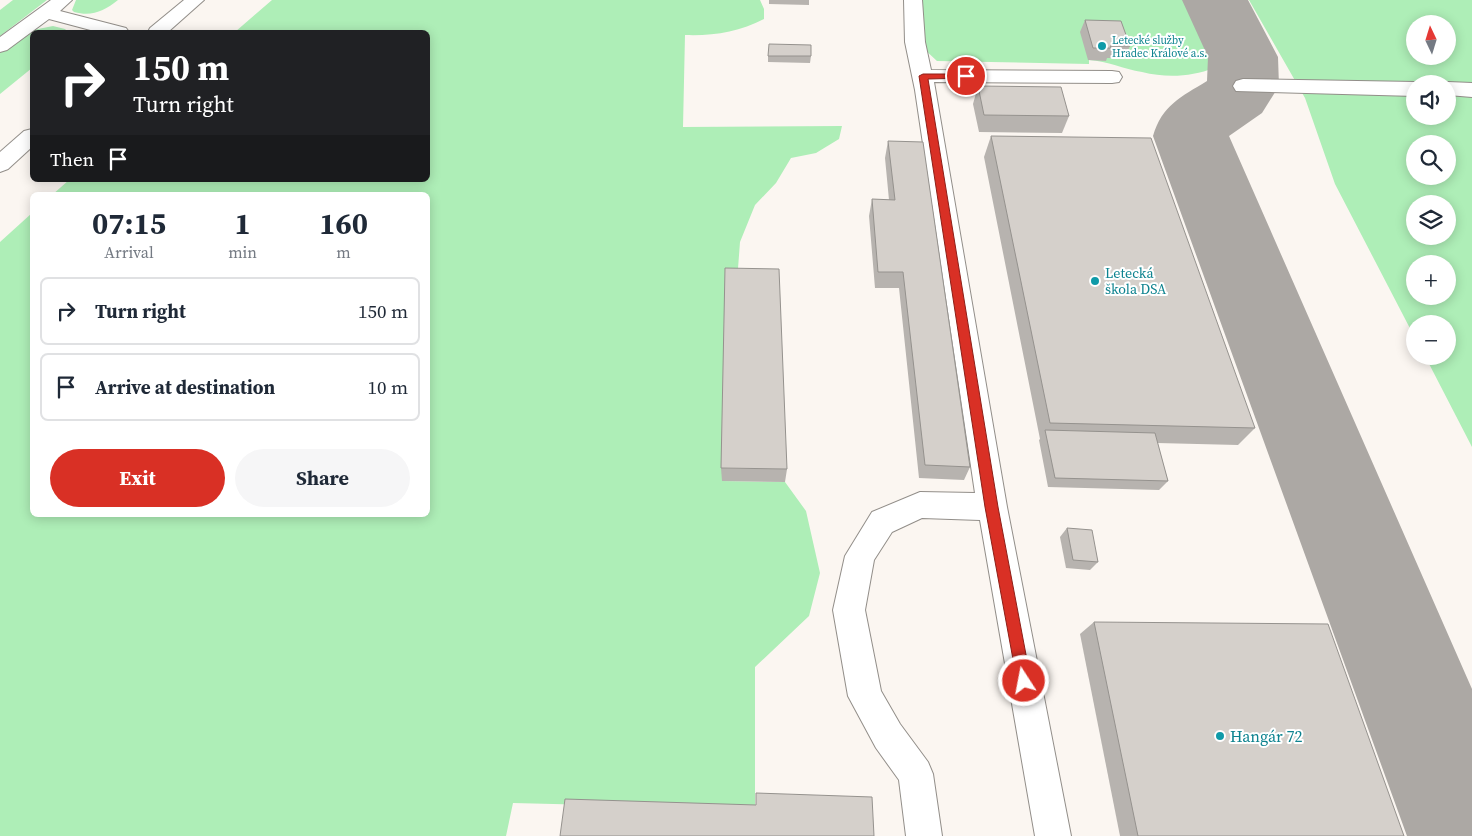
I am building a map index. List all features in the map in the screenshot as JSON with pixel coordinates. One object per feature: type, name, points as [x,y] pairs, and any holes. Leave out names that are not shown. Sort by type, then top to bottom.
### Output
[{"type":"street","points":[[0,46],[63,0]]},
{"type":"street","points":[[158,30],[196,0]]},
{"type":"street","points":[[913,0],[915,42],[923,76],[992,507],[1053,836]]},
{"type":"street","points":[[46,13],[110,30]]},
{"type":"street","points":[[923,76],[1112,77]]},
{"type":"street","points":[[1243,86],[1406,89]]},
{"type":"street","points":[[1456,89],[1472,90]]},
{"type":"street","points":[[0,164],[30,138]]},
{"type":"street","points":[[924,836],[916,774],[888,736],[865,696],[849,610],[860,556],[882,522],[920,505],[992,507]]},
{"type":"green space","points":[[13,0],[47,0],[0,36],[0,10]]},
{"type":"green space","points":[[76,0],[118,0],[103,10],[86,14],[72,10]]},
{"type":"green space","points":[[272,0],[760,0],[764,9],[764,19],[726,32],[706,35],[685,35],[683,127],[842,126],[839,139],[816,153],[791,158],[776,183],[755,205],[740,242],[722,481],[785,482],[806,511],[820,573],[809,616],[755,667],[755,809],[513,803],[506,836],[0,836],[0,242],[30,215],[30,517],[430,517],[430,192],[55,192],[67,182],[430,182],[430,30],[237,30]]},
{"type":"green space","points":[[920,0],[1190,0],[1215,54],[1214,68],[1187,75],[1169,76],[1135,71],[1089,60],[1089,64],[937,61],[923,48]]},
{"type":"green space","points":[[1249,0],[1472,0],[1472,447],[1430,365],[1456,365],[1456,315],[1406,315],[1406,321],[1335,184],[1305,98]]},
{"type":"green space","points":[[53,26],[66,30],[33,30]]},
{"type":"green space","points":[[30,31],[30,70],[0,94],[0,53]]},
{"type":"building","points":[[1085,20],[1121,21],[1130,46],[1093,48]]},
{"type":"building","points":[[769,44],[811,45],[811,56],[768,56]]},
{"type":"building","points":[[978,86],[1061,87],[1069,116],[984,115]]},
{"type":"building","name":"Letecká škola DSA","points":[[991,136],[1151,138],[1255,428],[1050,423]]},
{"type":"building","points":[[888,141],[923,142],[970,467],[925,465],[903,272],[878,272],[872,199],[895,200]]},
{"type":"building","points":[[725,268],[779,269],[787,469],[721,468]]},
{"type":"building","points":[[1045,430],[1155,433],[1168,481],[1055,478]]},
{"type":"building","points":[[1067,528],[1092,530],[1098,562],[1073,560]]},
{"type":"building","name":"Hangár 72","points":[[1094,622],[1328,624],[1404,836],[1138,836]]},
{"type":"building","points":[[756,793],[872,797],[874,836],[560,836],[565,799],[756,805]]},
{"type":"taxiway","points":[[1215,0],[1243,57],[1243,86],[1236,96],[1194,124],[1191,136],[1471,836]]},
{"type":"place","name":"Letecké služby Hradec Králové a.s.","points":[[1102,46]]},
{"type":"place","name":"Letecká škola DSA","points":[[1095,281]]},
{"type":"place","name":"Hangár 72","points":[[1220,736]]},
{"type":"route","points":[[966,76],[923,76],[992,507],[1024,681]]}]
